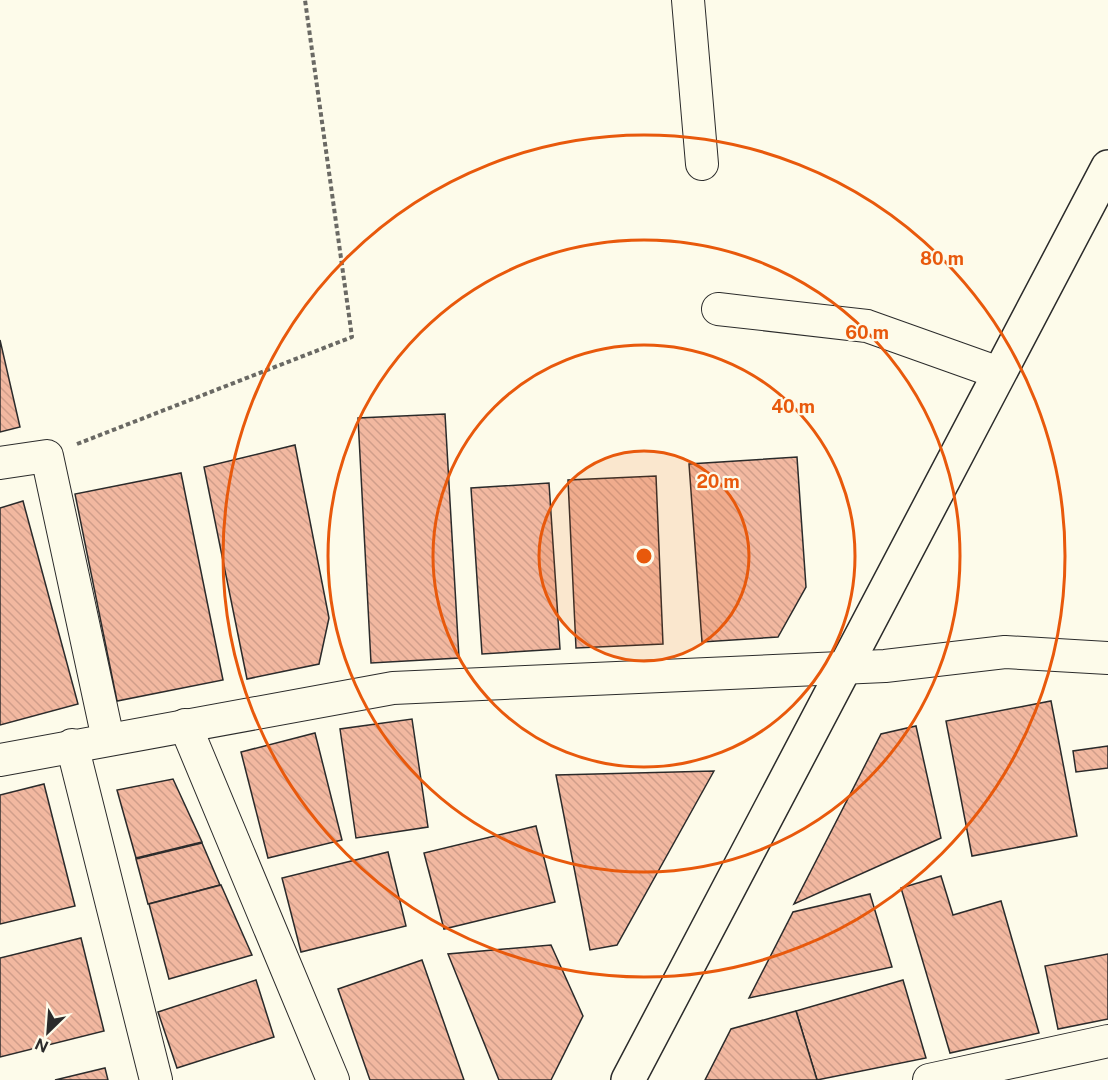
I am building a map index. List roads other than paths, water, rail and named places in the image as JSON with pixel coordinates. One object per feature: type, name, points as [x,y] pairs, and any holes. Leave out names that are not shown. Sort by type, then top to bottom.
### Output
[{"type":"main road","points":[[628,1080],[1108,166]]},
{"type":"street","points":[[688,0],[702,164]]},
{"type":"street","points":[[718,309],[867,326],[999,373]]},
{"type":"street","points":[[0,463],[47,456],[108,739]]},
{"type":"street","points":[[0,760],[393,688],[885,666],[1005,652],[1108,658]]},
{"type":"street","points":[[185,725],[333,1080]]},
{"type":"street","points":[[72,746],[156,1080]]},
{"type":"street","points":[[929,1080],[1108,1041]]}]
